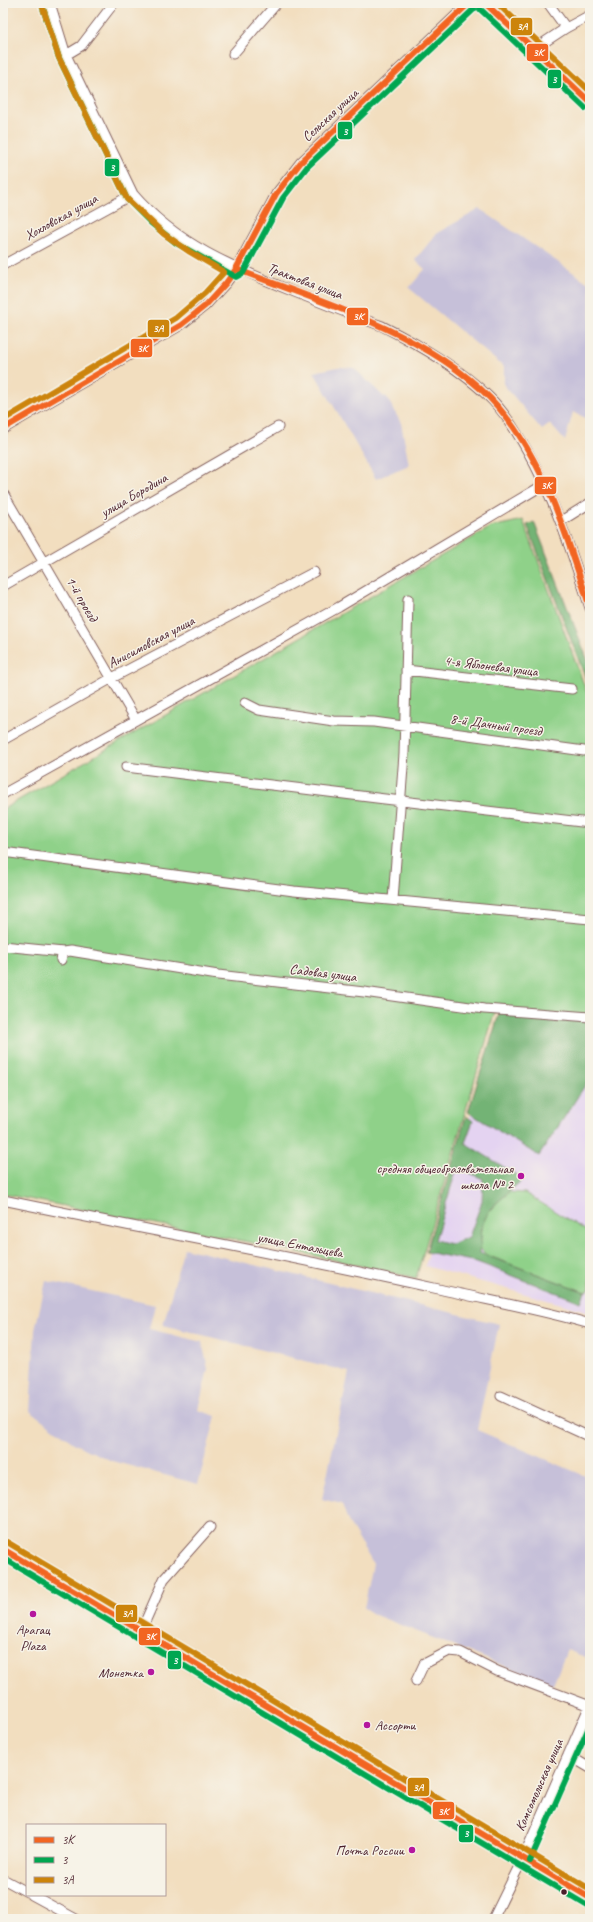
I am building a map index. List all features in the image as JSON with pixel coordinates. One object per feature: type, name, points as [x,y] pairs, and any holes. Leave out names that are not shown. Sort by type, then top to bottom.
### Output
[{"type":"street","name":"Трактовая улица","points":[[50,3],[66,55],[133,194],[149,213],[187,242],[236,269],[382,326],[405,338],[460,372],[490,397],[515,429],[545,484],[561,520],[590,608]]},
{"type":"street","points":[[66,55],[81,46],[114,3]]},
{"type":"street","points":[[233,54],[277,3]]},
{"type":"street","name":"Сельская улица","points":[[3,429],[181,325],[204,306],[236,269],[276,194],[301,162],[469,3]]},
{"type":"street","points":[[485,3],[590,102]]},
{"type":"street","points":[[548,3],[566,28]]},
{"type":"street","points":[[534,49],[566,28],[590,16]]},
{"type":"street","name":"Хохловская улица","points":[[3,265],[133,194]]},
{"type":"street","name":"улица Бородина","points":[[3,586],[278,427]]},
{"type":"street","points":[[3,794],[339,607],[545,484]]},
{"type":"street","name":"1-й проезд","points":[[3,493],[45,562],[136,720]]},
{"type":"street","points":[[561,520],[590,503]]},
{"type":"street","name":"Анисимовская улица","points":[[3,740],[112,678],[314,572]]},
{"type":"street","points":[[393,900],[401,800],[408,599]]},
{"type":"street","name":"4-я Яблоневая улица","points":[[406,670],[572,689]]},
{"type":"street","name":"8-й Дачный проезд","points":[[246,703],[259,710],[334,722],[374,722],[584,751]]},
{"type":"street","points":[[126,767],[305,790],[590,822]]},
{"type":"street","points":[[3,852],[294,891],[590,919]]},
{"type":"street","name":"Садовая улица","points":[[3,946],[62,956],[70,951],[222,975],[364,992],[484,1009],[590,1017]]},
{"type":"street","name":"улица Ентальцева","points":[[3,1200],[137,1228],[367,1272],[547,1312],[590,1324]]},
{"type":"street","points":[[501,1396],[590,1437]]},
{"type":"street","points":[[141,1631],[164,1579],[210,1527]]},
{"type":"street","points":[[3,1549],[590,1898]]},
{"type":"street","points":[[416,1681],[424,1664],[449,1651],[460,1652],[497,1670],[590,1706]]},
{"type":"street","name":"Комсомольская улица","points":[[493,1919],[523,1858],[590,1706]]},
{"type":"street","points":[[568,1755],[590,1768]]},
{"type":"street","points":[[3,1879],[26,1891]]},
{"type":"street","points":[[34,1896],[76,1919]]},
{"type":"shaded area","points":[[480,209],[590,284],[590,420],[573,412],[565,441],[550,424],[542,430],[504,385],[504,367],[409,288],[425,269],[415,260],[437,233]]},
{"type":"shaded area","points":[[338,367],[354,368],[384,397],[386,396],[401,423],[409,465],[376,479],[314,372]]},
{"type":"shaded area","name":"средняя общеобразовательная школа № 2","points":[[496,1031],[590,1086],[590,1312],[425,1266]]},
{"type":"shaded area","points":[[184,1248],[499,1324],[477,1430],[590,1478],[590,1659],[567,1650],[553,1685],[375,1615],[364,1608],[373,1564],[348,1521],[342,1504],[322,1499],[349,1372],[163,1325]]},
{"type":"shaded area","points":[[46,1281],[155,1305],[149,1329],[202,1342],[208,1369],[198,1410],[216,1416],[198,1484],[112,1461],[75,1444],[30,1411],[35,1330]]},
{"type":"green space","points":[[523,520],[590,701],[590,1019],[496,1008],[416,1278],[289,1250],[3,1194],[3,809],[491,527]]},
{"type":"green space","points":[[534,522],[590,666],[590,690],[527,525]]},
{"type":"green space","points":[[500,1011],[590,1022],[590,1082],[588,1081],[539,1156],[468,1112]]},
{"type":"green space","points":[[466,1116],[473,1121],[465,1143],[523,1179],[490,1209],[482,1225],[480,1253],[585,1292],[581,1302],[477,1262],[426,1252]],"holes":[[[457,1167],[483,1179],[482,1201],[469,1237],[451,1244],[435,1240]]]},
{"type":"green space","points":[[509,1192],[525,1193],[590,1233],[590,1288],[585,1292],[486,1255],[480,1248],[482,1229],[486,1216]]},
{"type":"transit line","name":"3К","points":[[3,429],[181,325],[205,306],[226,283],[236,269],[276,194],[301,162],[469,3]]},
{"type":"transit line","name":"3К","points":[[485,3],[590,102]]},
{"type":"transit line","name":"3А","points":[[497,3],[590,91]]},
{"type":"transit line","name":"3","points":[[42,5],[59,58],[127,199],[151,223],[176,243],[236,277],[243,273],[283,198],[307,167],[474,9]]},
{"type":"transit line","name":"3А","points":[[3,420],[176,318],[205,293],[224,272],[190,252],[164,234],[127,199],[59,58],[42,5]]},
{"type":"transit line","name":"3","points":[[480,9],[585,108]]},
{"type":"transit line","name":"3К","points":[[236,269],[376,324],[412,342],[444,361],[474,383],[499,408],[516,430],[543,478],[564,530],[590,608]]},
{"type":"transit line","name":"3А","points":[[7,1542],[590,1889]]},
{"type":"transit line","name":"3К","points":[[3,1549],[590,1898]]},
{"type":"transit line","name":"3","points":[[3,1558],[586,1905]]},
{"type":"transit line","name":"3","points":[[530,1861],[590,1725]]},
{"type":"place","name":"средняя общеобразовательная школа № 2","points":[[521,1176]]},
{"type":"place","name":"Арагац Plaza","points":[[33,1614]]},
{"type":"place","name":"Монетка","points":[[151,1672]]},
{"type":"place","name":"Ассорти","points":[[367,1725]]},
{"type":"place","name":"Почта России","points":[[412,1850]]}]
